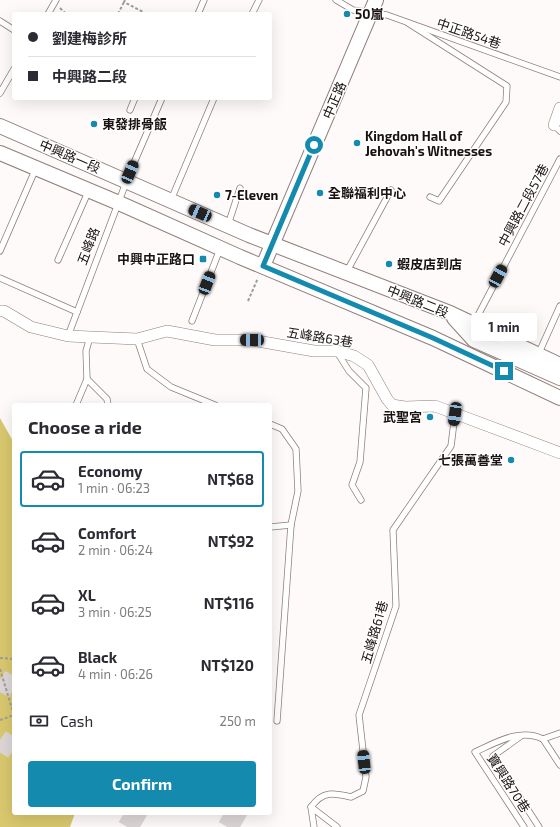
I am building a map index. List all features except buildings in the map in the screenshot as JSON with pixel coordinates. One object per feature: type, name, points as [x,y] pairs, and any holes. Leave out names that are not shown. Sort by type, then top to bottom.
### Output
[{"type":"street","name":"中正路","points":[[263,266],[373,6]]},
{"type":"street","points":[[557,128],[560,108]]},
{"type":"street","name":"中興路一段","points":[[0,126],[272,244]]},
{"type":"street","name":"中興路一段","points":[[0,153],[263,266]]},
{"type":"street","name":"中興路二段","points":[[272,244],[450,313],[560,365]]},
{"type":"street","points":[[263,266],[433,338],[560,398]]},
{"type":"street","points":[[0,311],[4,311],[31,327],[68,336]]},
{"type":"street","points":[[450,313],[474,340],[560,378]]},
{"type":"street","name":"五峰路63巷","points":[[68,336],[137,339],[167,331],[215,340],[252,340],[314,351],[337,351],[354,356],[368,365],[387,399],[392,405],[405,407],[435,406],[560,453]]},
{"type":"lane","points":[[49,12],[56,0]]},
{"type":"lane","points":[[199,12],[204,0]]},
{"type":"lane","points":[[253,12],[259,0]]},
{"type":"lane","name":"中正路54巷","points":[[336,0],[353,10],[373,6],[387,15],[408,23],[560,77]]},
{"type":"lane","points":[[0,21],[12,29]]},
{"type":"lane","points":[[408,23],[507,86],[506,102],[439,201],[430,197]]},
{"type":"lane","points":[[0,93],[12,72]]},
{"type":"lane","points":[[130,110],[134,100]]},
{"type":"lane","name":"五峰路","points":[[68,336],[127,181],[161,100]]},
{"type":"lane","points":[[171,200],[213,100]]},
{"type":"lane","name":"中興路二段57巷","points":[[474,324],[560,159]]},
{"type":"lane","points":[[0,251],[37,168]]},
{"type":"lane","points":[[228,226],[240,188]]},
{"type":"lane","points":[[58,260],[89,190]]},
{"type":"lane","points":[[346,273],[391,190]]},
{"type":"lane","points":[[192,321],[221,249]]},
{"type":"lane","points":[[0,278],[77,312]]},
{"type":"lane","points":[[538,355],[560,306]]},
{"type":"lane","points":[[77,403],[87,380],[86,351],[90,337]]},
{"type":"lane","points":[[137,339],[147,369],[171,387],[211,403]]},
{"type":"lane","points":[[337,351],[350,371],[366,388],[360,462],[352,485],[361,500]]},
{"type":"lane","points":[[87,380],[107,399],[108,403]]},
{"type":"lane","name":"五峰路61巷","points":[[311,807],[317,798],[333,793],[351,797],[363,791],[366,778],[359,715],[396,606],[393,530],[451,446],[455,414]]},
{"type":"lane","points":[[272,425],[282,429],[296,449],[298,491],[291,525],[277,721]]},
{"type":"lane","points":[[272,527],[291,525]]},
{"type":"lane","points":[[544,739],[560,733]]},
{"type":"lane","points":[[539,827],[493,756],[523,734],[532,734],[544,739],[560,765]]},
{"type":"lane","name":"寶興路70巷","points":[[523,734],[508,737],[475,752],[524,827]]},
{"type":"lane","points":[[311,807],[314,827]]},
{"type":"lane","points":[[311,807],[337,827]]},
{"type":"path","points":[[119,12],[125,1],[144,12]]},
{"type":"path","points":[[248,301],[263,266]]},
{"type":"path","points":[[0,658],[12,659]]},
{"type":"path","points":[[0,669],[12,708]]},
{"type":"path","points":[[0,720],[12,716]]},
{"type":"shaded area","points":[[0,418],[12,439],[12,815],[74,815],[70,827],[0,827]]},
{"type":"tunnel","points":[[0,680],[12,687]]},
{"type":"tunnel","points":[[0,740],[12,748]]},
{"type":"tunnel","points":[[127,815],[148,827]]},
{"type":"tunnel","points":[[227,815],[248,827]]},
{"type":"place","name":"50嵐","points":[[347,14]]},
{"type":"place","name":"東發排骨飯","points":[[94,124]]},
{"type":"place","name":"Kingdom Hall of Jehovah's Witnesses","points":[[357,143]]},
{"type":"place","name":"全聯福利中心","points":[[320,193]]},
{"type":"place","name":"7-Eleven","points":[[217,195]]},
{"type":"place","name":"中興中正路口","points":[[203,259]]},
{"type":"place","name":"蝦皮店到店","points":[[389,264]]},
{"type":"place","name":"武聖宮","points":[[430,417]]},
{"type":"place","name":"七張萬善堂","points":[[511,460]]},
{"type":"route","points":[[314,145],[263,266],[433,338],[504,371]]}]
